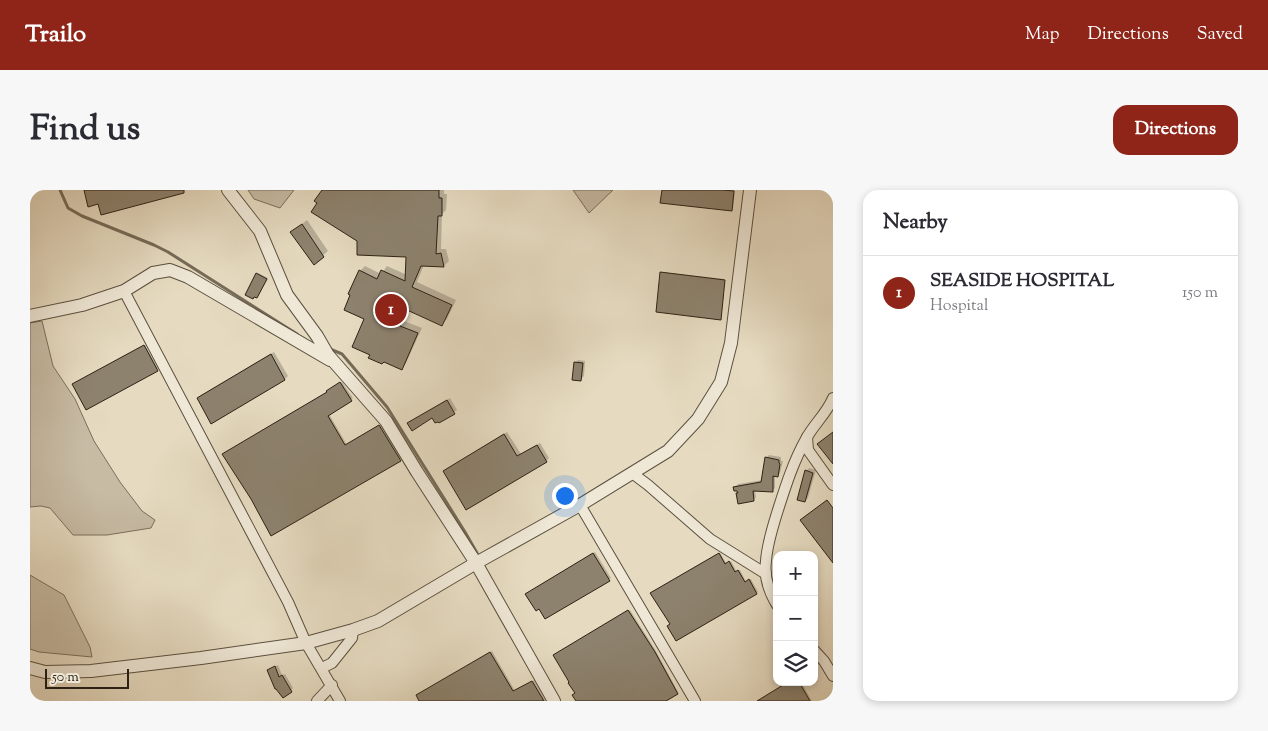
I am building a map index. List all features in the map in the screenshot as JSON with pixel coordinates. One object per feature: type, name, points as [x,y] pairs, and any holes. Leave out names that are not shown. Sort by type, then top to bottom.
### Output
[{"type":"street","points":[[228,190],[260,232],[288,294],[331,359],[386,421],[476,563],[554,701]]},
{"type":"street","points":[[30,668],[45,672],[91,671],[202,658],[306,642],[353,630],[378,621],[580,505],[668,451],[698,419],[720,382],[731,342],[750,190]]},
{"type":"street","points":[[30,316],[82,306],[124,291],[153,273],[170,270],[188,277],[331,359]]},
{"type":"street","points":[[124,291],[288,602],[306,642],[340,701]]},
{"type":"street","points":[[773,597],[768,587],[766,562],[769,540],[786,483],[807,436],[824,415],[833,399]]},
{"type":"street","points":[[807,436],[808,450],[833,485]]},
{"type":"street","points":[[632,473],[710,538],[766,574]]},
{"type":"street","points":[[580,505],[695,701]]},
{"type":"street","points":[[322,668],[332,663],[352,638],[353,630]]},
{"type":"street","points":[[818,655],[832,672]]},
{"type":"street","points":[[317,701],[332,685]]},
{"type":"shaded area","points":[[248,190],[294,190],[280,208],[254,199]]},
{"type":"shaded area","points":[[573,190],[613,190],[589,213]]},
{"type":"shaded area","points":[[42,321],[53,366],[75,399],[94,441],[120,482],[142,511],[155,520],[151,528],[107,535],[73,535],[50,508],[41,506],[30,507],[30,323]]},
{"type":"shaded area","points":[[30,575],[64,595],[90,647],[92,657],[39,652],[30,649]]},
{"type":"building","points":[[84,190],[184,190],[184,193],[101,215],[98,204],[88,207]]},
{"type":"building","points":[[322,190],[439,190],[439,198],[442,198],[442,216],[438,216],[436,254],[441,253],[444,267],[421,266],[412,287],[452,305],[442,326],[407,310],[400,326],[418,333],[402,370],[384,362],[382,364],[368,358],[370,355],[352,347],[364,319],[344,310],[350,295],[348,294],[359,270],[377,279],[381,270],[405,281],[406,257],[357,255],[357,241],[311,212],[317,203],[314,201]]},
{"type":"building","points":[[662,190],[734,191],[732,211],[660,203]]},
{"type":"building","points":[[302,224],[324,257],[314,265],[290,232]]},
{"type":"building","points":[[660,272],[725,280],[721,320],[656,312]]},
{"type":"building","points":[[256,273],[267,279],[257,298],[254,297],[253,299],[245,295]]},
{"type":"building","points":[[144,345],[158,371],[86,410],[72,384]]},
{"type":"building","points":[[271,354],[285,380],[211,424],[197,398]]},
{"type":"building","points":[[574,362],[583,363],[581,381],[572,380]]},
{"type":"building","points":[[340,382],[352,401],[328,416],[345,445],[379,425],[401,461],[271,536],[251,499],[222,454],[327,392]]},
{"type":"building","points":[[447,400],[455,414],[439,423],[435,423],[432,418],[412,431],[407,423]]},
{"type":"building","points":[[833,432],[833,464],[817,444]]},
{"type":"building","points":[[504,434],[517,456],[537,445],[547,462],[466,510],[443,471]]},
{"type":"building","points":[[765,457],[779,460],[780,464],[778,477],[773,476],[773,492],[753,491],[754,501],[738,504],[736,493],[738,493],[734,491],[733,487],[761,482]]},
{"type":"building","points":[[805,470],[813,473],[805,502],[797,500]]},
{"type":"building","points":[[827,500],[833,508],[833,563],[800,520]]},
{"type":"building","points":[[593,553],[610,581],[545,619],[539,609],[536,611],[525,594]]},
{"type":"building","points":[[719,553],[725,564],[729,561],[735,572],[738,570],[745,582],[749,579],[757,594],[676,641],[667,626],[670,624],[650,593]]},
{"type":"building","points":[[628,610],[655,652],[678,694],[666,701],[576,701],[572,695],[575,693],[553,655]]},
{"type":"building","points":[[490,652],[513,691],[532,681],[544,701],[419,701],[416,695]]},
{"type":"building","points":[[275,666],[279,677],[282,675],[292,692],[283,698],[275,689],[267,670]]},
{"type":"building","points":[[781,686],[801,686],[810,701],[757,701]]},
{"type":"waterway","points":[[60,190],[68,208],[82,216],[168,252],[297,334]]},
{"type":"waterway","points":[[330,349],[342,354],[387,407],[477,553]]},
{"type":"place","name":"SEASIDE HOSPITAL","points":[[391,310]]}]
